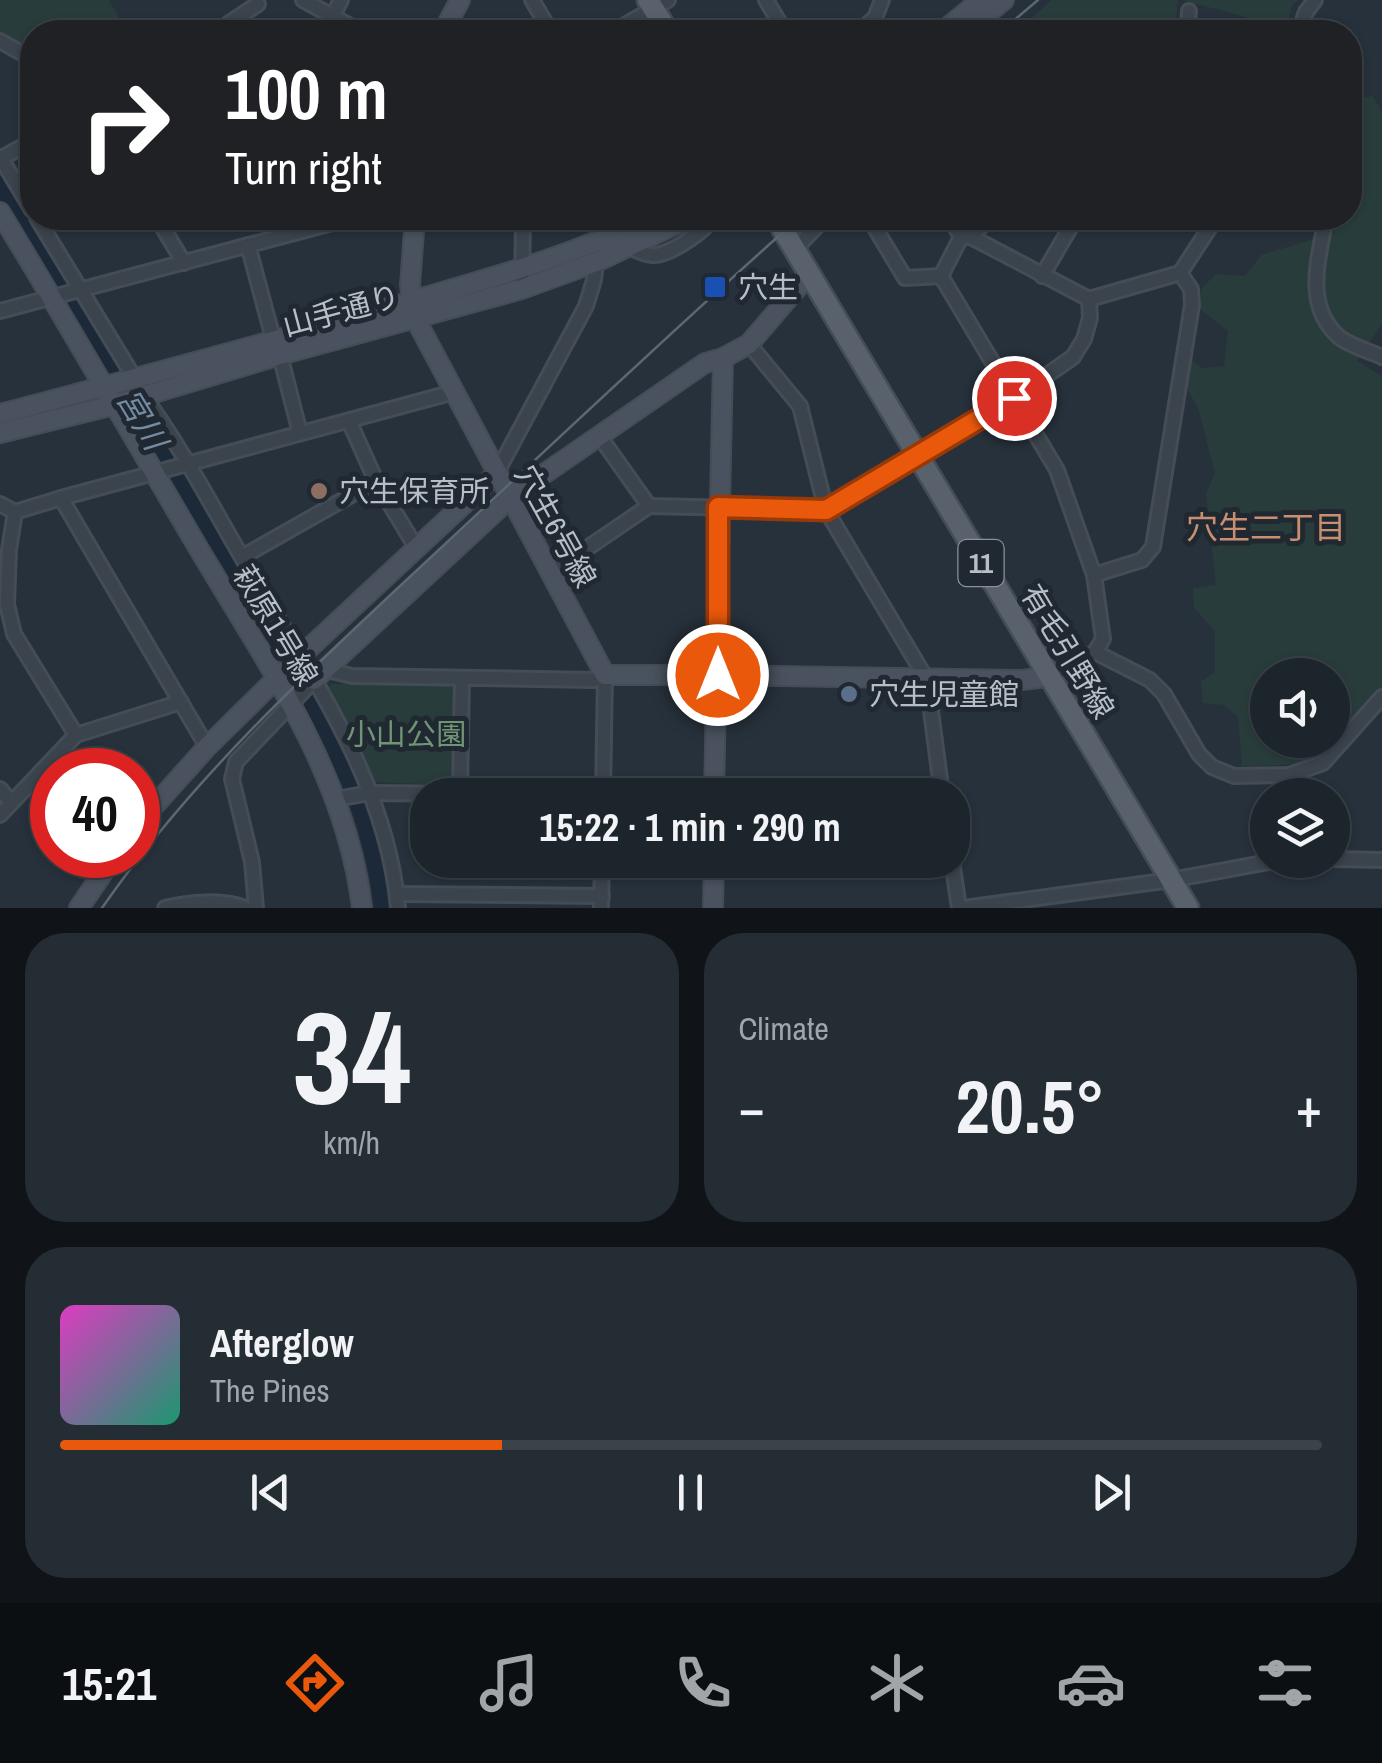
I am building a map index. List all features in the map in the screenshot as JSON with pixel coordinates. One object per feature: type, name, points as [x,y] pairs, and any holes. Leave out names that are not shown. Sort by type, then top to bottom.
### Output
[{"type":"main road","name":"有毛引野線","points":[[783,230],[1188,908]]},
{"type":"street","points":[[303,0],[338,20]]},
{"type":"street","points":[[332,20],[341,0]]},
{"type":"street","points":[[957,20],[981,0]]},
{"type":"street","points":[[979,20],[1004,0]]},
{"type":"street","points":[[233,20],[261,1]]},
{"type":"street","points":[[631,20],[656,3]]},
{"type":"street","points":[[1189,10],[1189,20]]},
{"type":"street","points":[[0,158],[20,190]]},
{"type":"street","name":"萩原1号線","points":[[0,212],[56,296],[290,702],[336,799],[358,878],[362,908]]},
{"type":"street","points":[[44,230],[300,657],[321,674],[382,828],[397,901],[602,902]]},
{"type":"street","points":[[165,230],[184,262]]},
{"type":"street","points":[[0,311],[248,246],[294,230]]},
{"type":"street","points":[[413,309],[410,284],[414,230]]},
{"type":"street","points":[[521,279],[523,230]]},
{"type":"street","name":"山手通り","points":[[521,279],[623,230]]},
{"type":"street","name":"山手通り","points":[[0,414],[106,386],[137,388],[521,279],[596,262],[665,230]]},
{"type":"street","points":[[630,247],[658,256],[704,230]]},
{"type":"street","points":[[795,249],[813,230]]},
{"type":"street","points":[[875,230],[905,278],[941,276]]},
{"type":"street","points":[[960,230],[966,237],[1089,299],[1180,273],[1208,230]]},
{"type":"street","points":[[941,276],[974,230]]},
{"type":"street","points":[[1042,276],[1069,230]]},
{"type":"street","points":[[1324,230],[1316,300],[1340,338],[1382,357]]},
{"type":"street","points":[[248,246],[300,432]]},
{"type":"street","points":[[160,799],[276,680],[496,474],[586,306],[596,262]]},
{"type":"street","points":[[1094,575],[1142,560],[1153,546],[1192,304],[1191,289],[1180,273]]},
{"type":"street","points":[[256,908],[252,862],[232,780],[236,762],[290,702],[512,496],[704,363],[749,344],[809,274]]},
{"type":"street","points":[[321,674],[332,671],[352,676],[594,680],[605,676],[718,675],[1035,680],[1095,652],[1103,639],[1094,575],[1057,470],[941,276]]},
{"type":"street","points":[[552,572],[649,506],[826,510],[1014,398],[1072,357],[1090,318],[1089,299]]},
{"type":"street","name":"穴生6号線","points":[[413,309],[605,676]]},
{"type":"street","points":[[749,344],[800,406],[826,510],[927,680],[940,778]]},
{"type":"street","points":[[715,778],[723,358]]},
{"type":"street","name":"山手通り","points":[[0,433],[117,404],[137,388]]},
{"type":"street","points":[[0,504],[15,512],[454,392]]},
{"type":"street","points":[[349,421],[376,481],[418,549]]},
{"type":"street","points":[[600,437],[649,506]]},
{"type":"street","points":[[242,558],[376,481]]},
{"type":"street","points":[[60,498],[207,747]]},
{"type":"street","points":[[15,512],[4,552],[7,604],[14,634],[76,735]]},
{"type":"street","points":[[1095,652],[1150,680],[1181,720],[1199,754],[1212,767],[1234,776],[1289,776],[1323,763],[1382,696]]},
{"type":"street","points":[[603,778],[605,676]]},
{"type":"street","points":[[460,778],[462,678]]},
{"type":"street","points":[[0,815],[76,735],[180,702]]},
{"type":"street","points":[[0,789],[11,802]]},
{"type":"street","points":[[336,799],[370,793],[410,793]]},
{"type":"street","points":[[1350,859],[1382,860]]},
{"type":"street","points":[[956,878],[962,908],[1250,866]]},
{"type":"street","points":[[79,908],[99,878]]},
{"type":"street","points":[[713,908],[714,878]]},
{"type":"street","points":[[165,908],[231,903],[245,908]]},
{"type":"green space","points":[[0,0],[109,0],[120,20],[20,20],[20,47],[0,34]]},
{"type":"green space","points":[[1052,0],[1178,0],[1176,20],[1030,20]]},
{"type":"green space","points":[[1182,0],[1299,0],[1292,5],[1289,20],[1257,20]]},
{"type":"green space","points":[[1373,96],[1382,112],[1382,324],[1357,361],[1382,376],[1382,691],[1350,728],[1350,658],[1250,658],[1250,758],[1324,758],[1242,766],[1238,717],[1224,705],[1203,703],[1201,682],[1215,672],[1215,631],[1194,608],[1193,588],[1216,585],[1206,494],[1215,473],[1198,408],[1179,374],[1186,356],[1202,368],[1224,366],[1228,331],[1201,310],[1201,289],[1216,274],[1245,276],[1261,255],[1334,230],[1362,230],[1362,97]]},
{"type":"green space","name":"小山公園","points":[[454,684],[456,778],[410,778],[410,783],[372,782],[328,687]]},
{"type":"waterway","name":"宮川","points":[[0,182],[20,215]]},
{"type":"waterway","name":"宮川","points":[[29,230],[108,358],[132,409],[191,498],[284,655]]},
{"type":"waterway","name":"宮川","points":[[310,698],[358,799],[375,852],[384,908]]},
{"type":"tram line","points":[[1014,20],[1038,0]]},
{"type":"tram line","points":[[102,908],[178,810],[307,674],[786,230]]},
{"type":"place","name":"穴生","points":[[715,287]]},
{"type":"place","name":"穴生保育所","points":[[319,491]]},
{"type":"place","name":"穴生児童館","points":[[849,694]]},
{"type":"district","name":"穴生二丁目","points":[[1266,527]]},
{"type":"route","points":[[718,675],[718,507],[826,510],[1014,398]]}]
